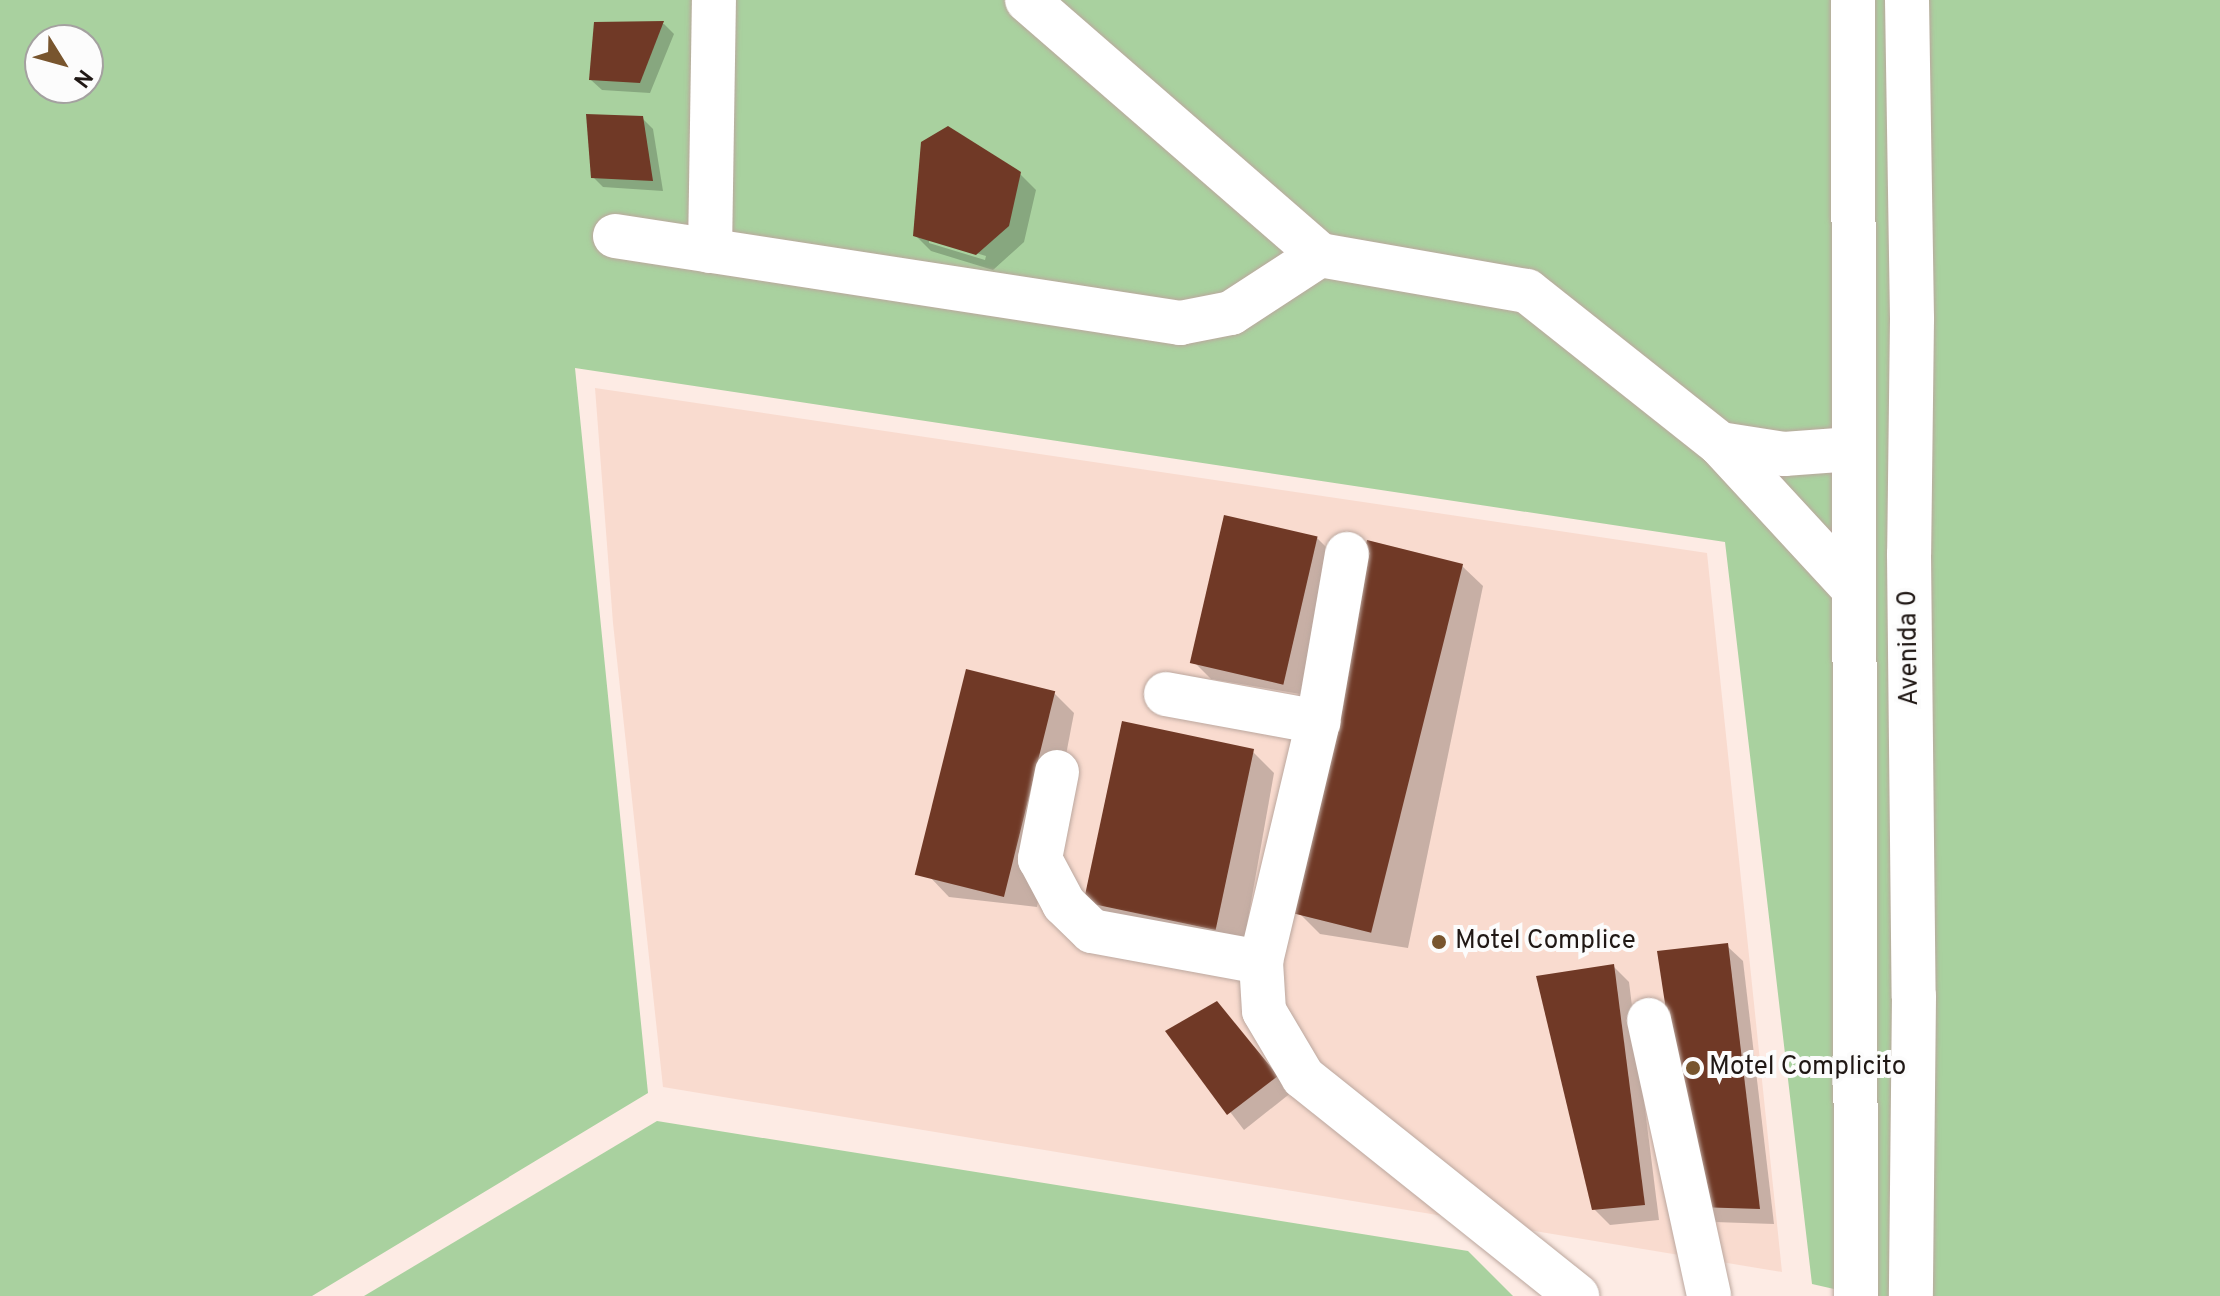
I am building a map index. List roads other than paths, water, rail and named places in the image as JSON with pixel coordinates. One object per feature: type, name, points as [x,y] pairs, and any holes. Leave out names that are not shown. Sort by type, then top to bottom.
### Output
[{"type":"street","points":[[710,251],[714,0]]},
{"type":"street","points":[[1027,0],[1320,255],[1527,291],[1720,444],[1851,586]]},
{"type":"street","points":[[1853,0],[1851,586],[1856,881],[1856,1296]]},
{"type":"street","name":"Avenida 0","points":[[1907,0],[1912,319],[1909,554],[1914,996],[1913,1285]]},
{"type":"street","points":[[615,236],[1180,323],[1231,313],[1320,255]]},
{"type":"street","points":[[1720,444],[1784,454],[1852,449]]},
{"type":"street","points":[[1347,554],[1318,722],[1261,962],[1264,1011],[1303,1077],[1577,1296]]},
{"type":"street","points":[[1166,694],[1318,722]]},
{"type":"street","points":[[1057,772],[1040,859],[1064,904],[1092,931],[1261,962]]},
{"type":"street","points":[[1649,1020],[1709,1296]]},
{"type":"place","name":"Motel Complice","points":[[1439,942]]},
{"type":"place","name":"Motel Complicito","points":[[1693,1068]]}]
